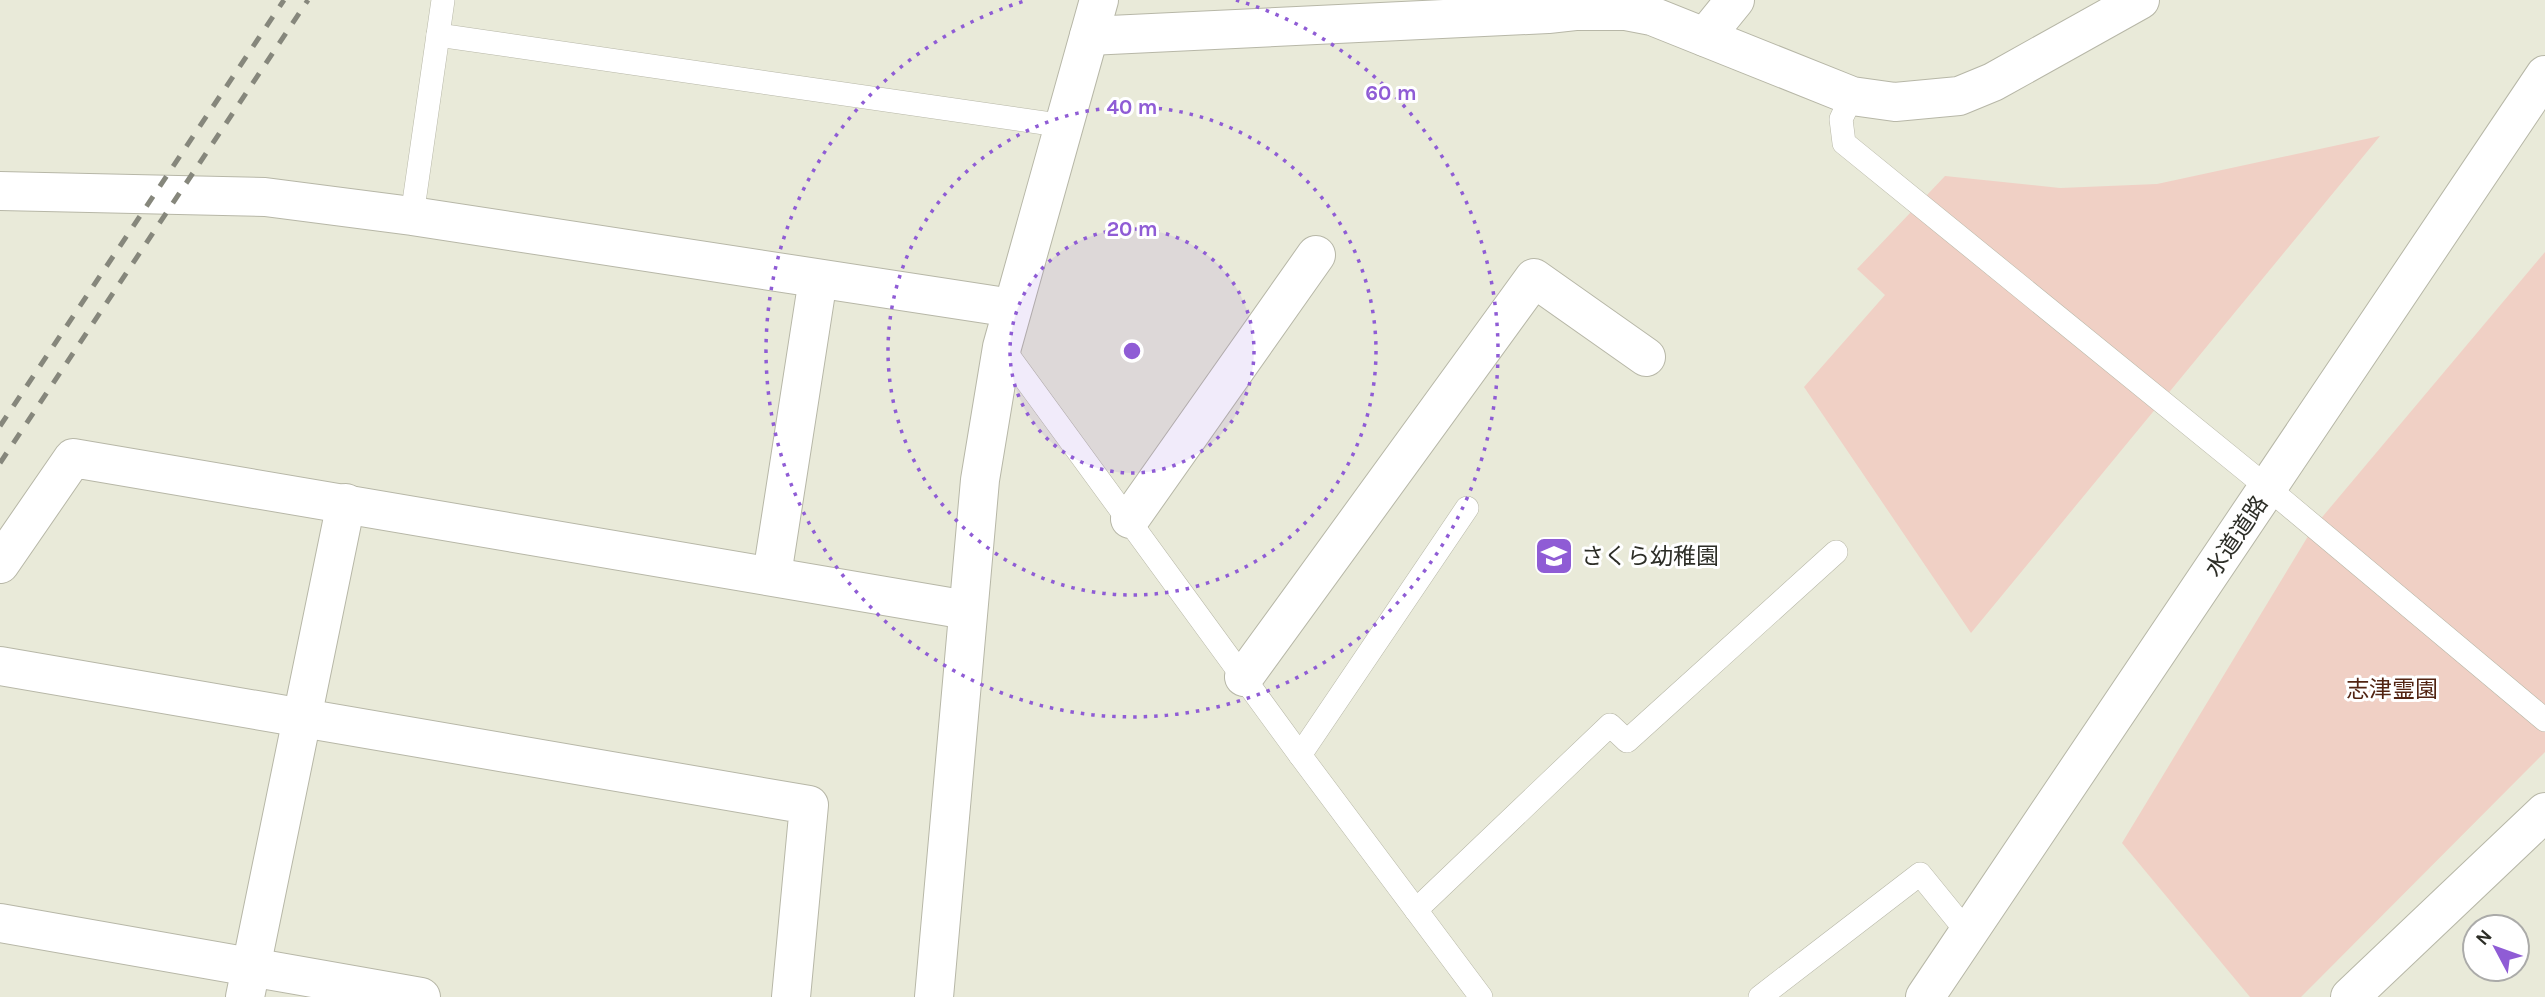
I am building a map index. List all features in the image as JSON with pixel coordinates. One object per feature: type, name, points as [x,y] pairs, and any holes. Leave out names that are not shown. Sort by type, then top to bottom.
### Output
[{"type":"street","points":[[1705,37],[1735,0]]},
{"type":"street","points":[[934,997],[980,480],[1002,347],[1094,18],[1548,15],[1577,6],[1626,11],[1652,16],[1852,96],[1895,102],[1959,96],[1993,82],[2140,0]]},
{"type":"street","name":"水道道路","points":[[1925,997],[2545,75]]},
{"type":"street","points":[[0,192],[265,197],[412,216],[1012,308]]},
{"type":"street","points":[[1130,519],[1316,255]]},
{"type":"street","points":[[1244,677],[1534,278],[1646,357]]},
{"type":"street","points":[[772,575],[818,279]]},
{"type":"street","points":[[0,564],[73,458],[967,610]]},
{"type":"street","points":[[248,982],[346,503]]},
{"type":"street","points":[[0,666],[809,805],[791,997]]},
{"type":"street","points":[[2350,997],[2545,812]]},
{"type":"street","points":[[0,923],[248,982],[421,997]]},
{"type":"lane","points":[[412,216],[443,0]]},
{"type":"lane","points":[[438,35],[1065,126]]},
{"type":"lane","points":[[1852,96],[1841,119],[1844,143],[2268,488],[2545,720]]},
{"type":"lane","points":[[1002,347],[1300,755],[1481,997]]},
{"type":"lane","points":[[1300,755],[1467,508]]},
{"type":"lane","points":[[1416,910],[1610,725],[1627,741],[1836,552]]},
{"type":"lane","points":[[1760,997],[1920,874],[1968,933]]},
{"type":"green space","points":[[2380,136],[1971,633],[1804,387],[1885,295],[1857,269],[1945,176],[2060,188],[2157,184]]},
{"type":"green space","name":"志津霊園","points":[[2545,252],[2545,752],[2301,997],[2250,997],[2122,843],[2313,528]]},
{"type":"railway","points":[[0,426],[284,0]]},
{"type":"railway","points":[[0,463],[308,0]]},
{"type":"place","name":"さくら幼稚園","points":[[1554,556]]}]
